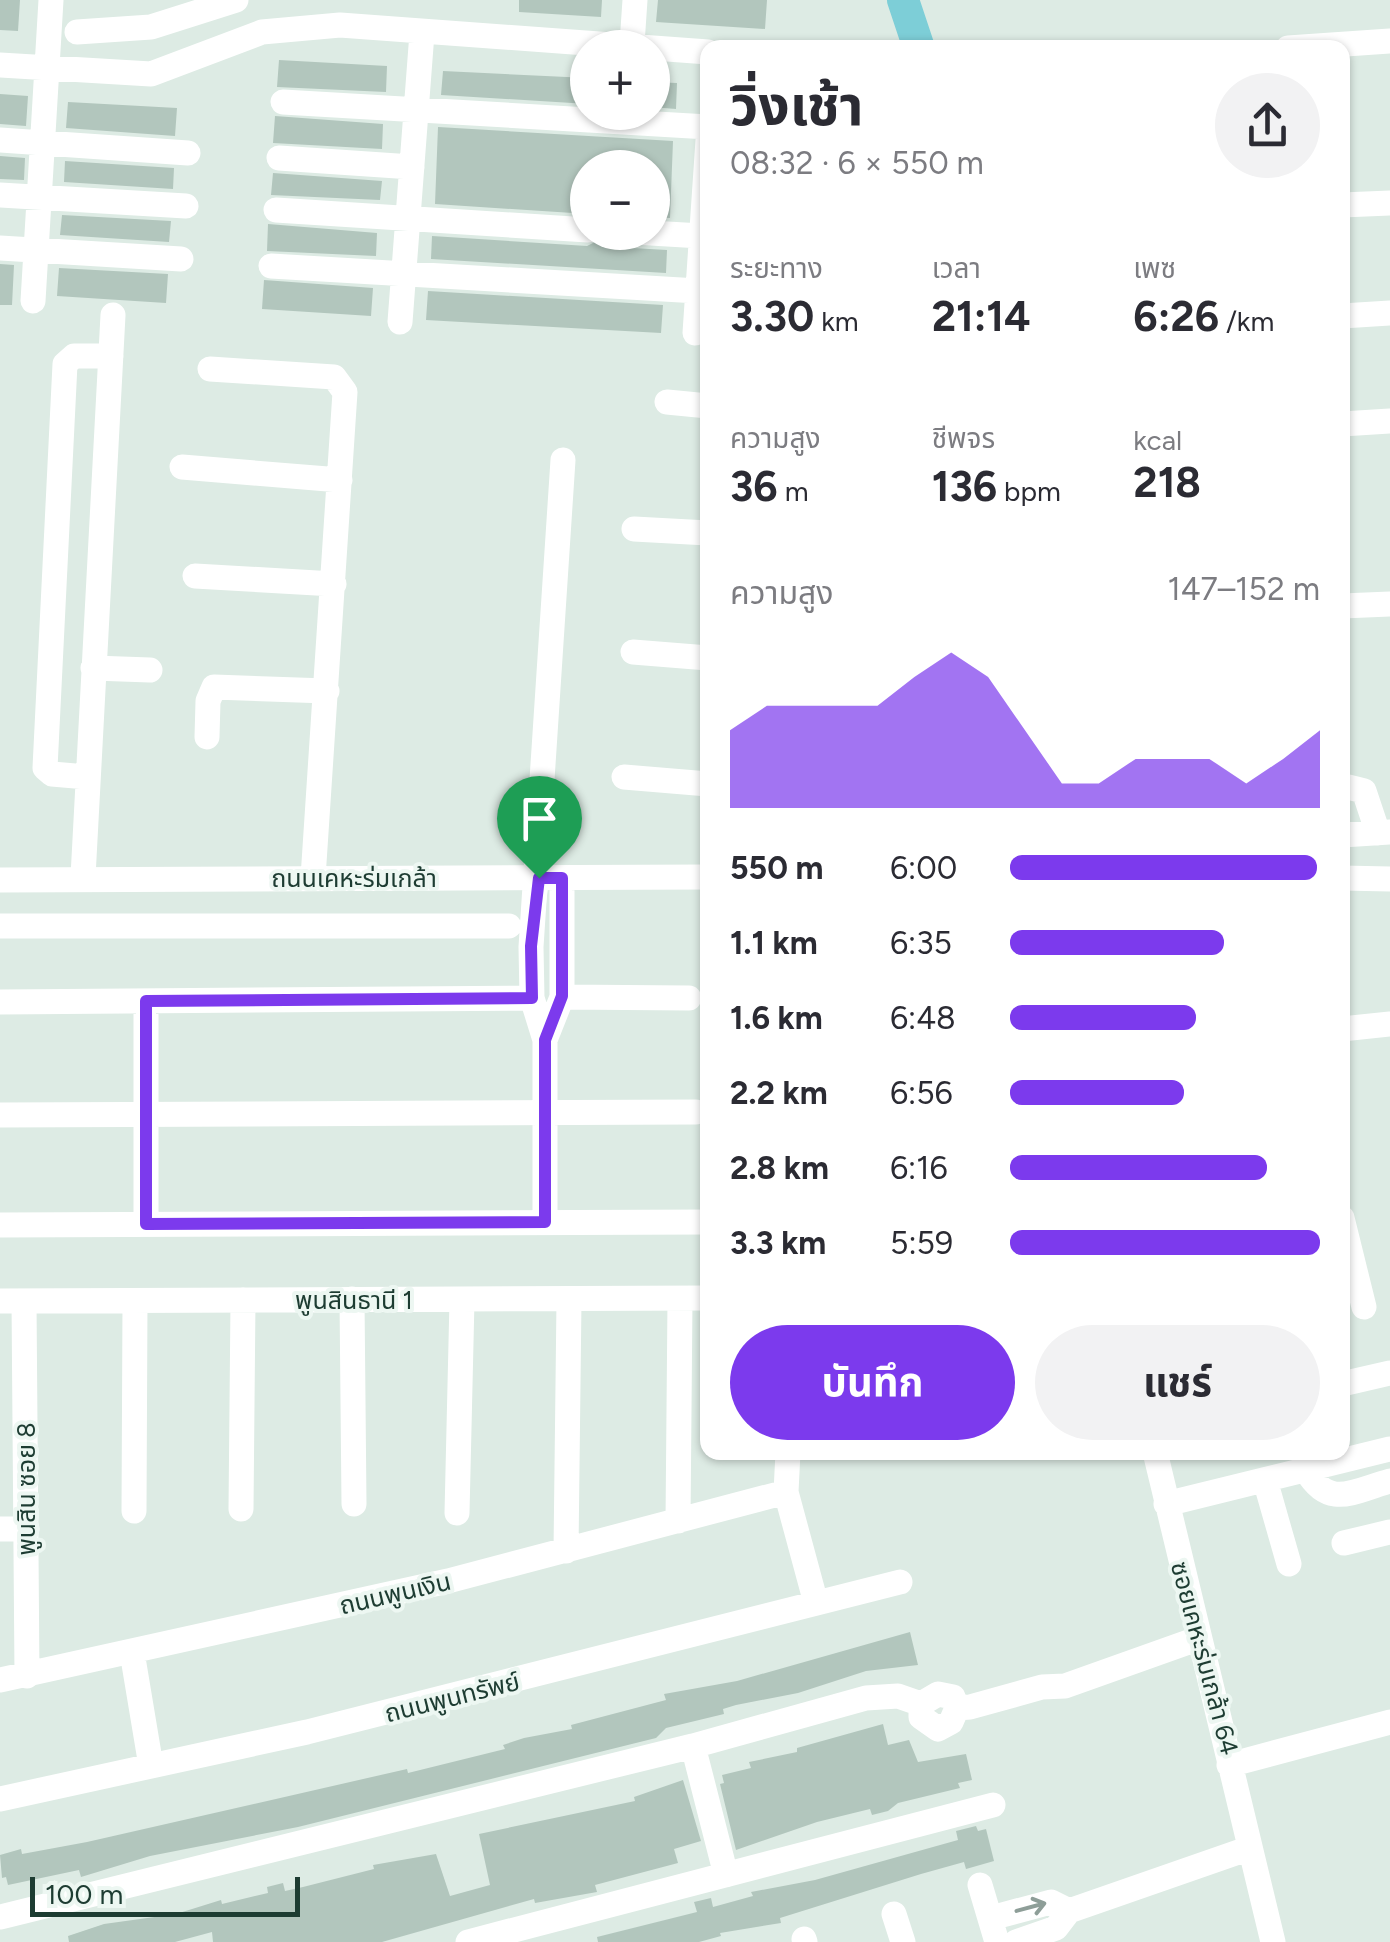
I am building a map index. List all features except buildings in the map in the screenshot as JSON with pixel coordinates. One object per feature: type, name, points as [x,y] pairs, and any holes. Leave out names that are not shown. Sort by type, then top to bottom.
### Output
[{"type":"street","points":[[32,300],[52,0]]},
{"type":"street","points":[[77,32],[151,28],[236,0]]},
{"type":"street","points":[[248,0],[262,32]]},
{"type":"street","points":[[633,30],[634,0]]},
{"type":"street","points":[[0,64],[151,74],[262,32],[341,12],[422,32],[570,40]]},
{"type":"street","points":[[400,322],[422,32]]},
{"type":"street","points":[[1350,45],[1390,41]]},
{"type":"street","points":[[670,48],[700,51]]},
{"type":"street","points":[[283,102],[700,127]]},
{"type":"street","points":[[0,140],[188,153]]},
{"type":"street","points":[[279,158],[412,167]]},
{"type":"street","points":[[0,195],[186,206]]},
{"type":"street","points":[[1350,206],[1390,203]]},
{"type":"street","points":[[276,210],[570,229]]},
{"type":"street","points":[[670,230],[700,228]]},
{"type":"street","points":[[0,248],[180,259]]},
{"type":"street","points":[[271,266],[700,281]]},
{"type":"street","points":[[695,332],[700,290]]},
{"type":"street","points":[[1350,316],[1390,314]]},
{"type":"street","points":[[83,878],[113,315]]},
{"type":"street","points":[[87,776],[52,774],[44,768],[62,430],[67,361],[74,356],[111,356]]},
{"type":"street","points":[[210,369],[320,375],[339,381],[345,392],[326,691],[322,878],[328,925]]},
{"type":"street","points":[[667,402],[700,405]]},
{"type":"street","points":[[1350,424],[1390,421]]},
{"type":"street","points":[[62,430],[106,431]]},
{"type":"street","points":[[545,1222],[545,1040],[532,987],[550,878],[563,460]]},
{"type":"street","points":[[182,467],[340,480]]},
{"type":"street","points":[[634,529],[700,533]]},
{"type":"street","points":[[195,576],[334,584]]},
{"type":"street","points":[[1350,606],[1390,604]]},
{"type":"street","points":[[633,652],[700,657]]},
{"type":"street","points":[[94,668],[150,670]]},
{"type":"street","points":[[207,738],[208,701],[214,687],[326,691]]},
{"type":"street","points":[[624,777],[700,783]]},
{"type":"street","points":[[1350,787],[1364,790],[1384,832],[1350,834]]},
{"type":"street","name":"ถนนเคหะร่มเกล้า","points":[[0,880],[550,878],[700,873]]},
{"type":"street","points":[[545,1040],[562,986],[550,878]]},
{"type":"street","points":[[1350,878],[1390,879]]},
{"type":"street","points":[[0,926],[509,926]]},
{"type":"street","points":[[0,1002],[146,1001],[562,986],[689,998]]},
{"type":"street","points":[[146,1001],[146,1224]]},
{"type":"street","points":[[1350,1028],[1390,1024]]},
{"type":"street","points":[[0,1115],[696,1112]]},
{"type":"street","points":[[0,1225],[700,1222]]},
{"type":"street","points":[[1350,1250],[1364,1307]]},
{"type":"street","name":"พูนสินธานี 1","points":[[12,1301],[700,1298]]},
{"type":"street","points":[[352,1299],[354,1504]]},
{"type":"street","points":[[678,1521],[680,1299]]},
{"type":"street","points":[[241,1510],[243,1300]]},
{"type":"street","points":[[458,1513],[462,1300]]},
{"type":"street","points":[[566,1551],[569,1300]]},
{"type":"street","name":"พูนสิน ซอย 8","points":[[12,1301],[26,1529],[27,1676]]},
{"type":"street","points":[[134,1511],[135,1301]]},
{"type":"street","points":[[1350,1382],[1390,1373]]},
{"type":"street","points":[[1350,1459],[1390,1449]]},
{"type":"street","points":[[788,1460],[786,1492],[816,1603]]},
{"type":"street","name":"ซอยเคหะร่มเกล้า 64","points":[[1157,1460],[1228,1765],[1390,1722]]},
{"type":"street","points":[[1166,1504],[1346,1460]]},
{"type":"street","points":[[1306,1470],[1316,1488],[1330,1494],[1390,1480]]},
{"type":"street","points":[[1265,1480],[1289,1564]]},
{"type":"street","name":"ถนนพูนเงิน","points":[[0,1680],[566,1551],[786,1492]]},
{"type":"street","points":[[0,1529],[26,1529]]},
{"type":"street","points":[[1344,1542],[1390,1532]]},
{"type":"street","name":"ถนนพูนทรัพย์","points":[[0,1799],[659,1646],[900,1582]]},
{"type":"street","points":[[0,1917],[693,1746],[866,1698],[898,1696],[921,1704],[930,1695],[946,1694],[957,1708],[1042,1687],[1065,1686],[1195,1631]]},
{"type":"street","points":[[132,1652],[151,1766]]},
{"type":"street","points":[[693,1746],[726,1876]]},
{"type":"street","points":[[1228,1765],[1273,1942]]},
{"type":"street","points":[[468,1942],[992,1805]]},
{"type":"street","points":[[1016,1942],[1056,1928],[1069,1910],[1250,1848]]},
{"type":"street","points":[[980,1886],[994,1930],[1051,1902],[1069,1910]]},
{"type":"street","points":[[894,1914],[903,1942]]},
{"type":"waterway","points":[[903,0],[916,40]]},
{"type":"route","points":[[539,878],[562,878],[562,996],[545,1040],[545,1222],[146,1224],[146,1001],[532,998],[531,946],[539,878]]}]
